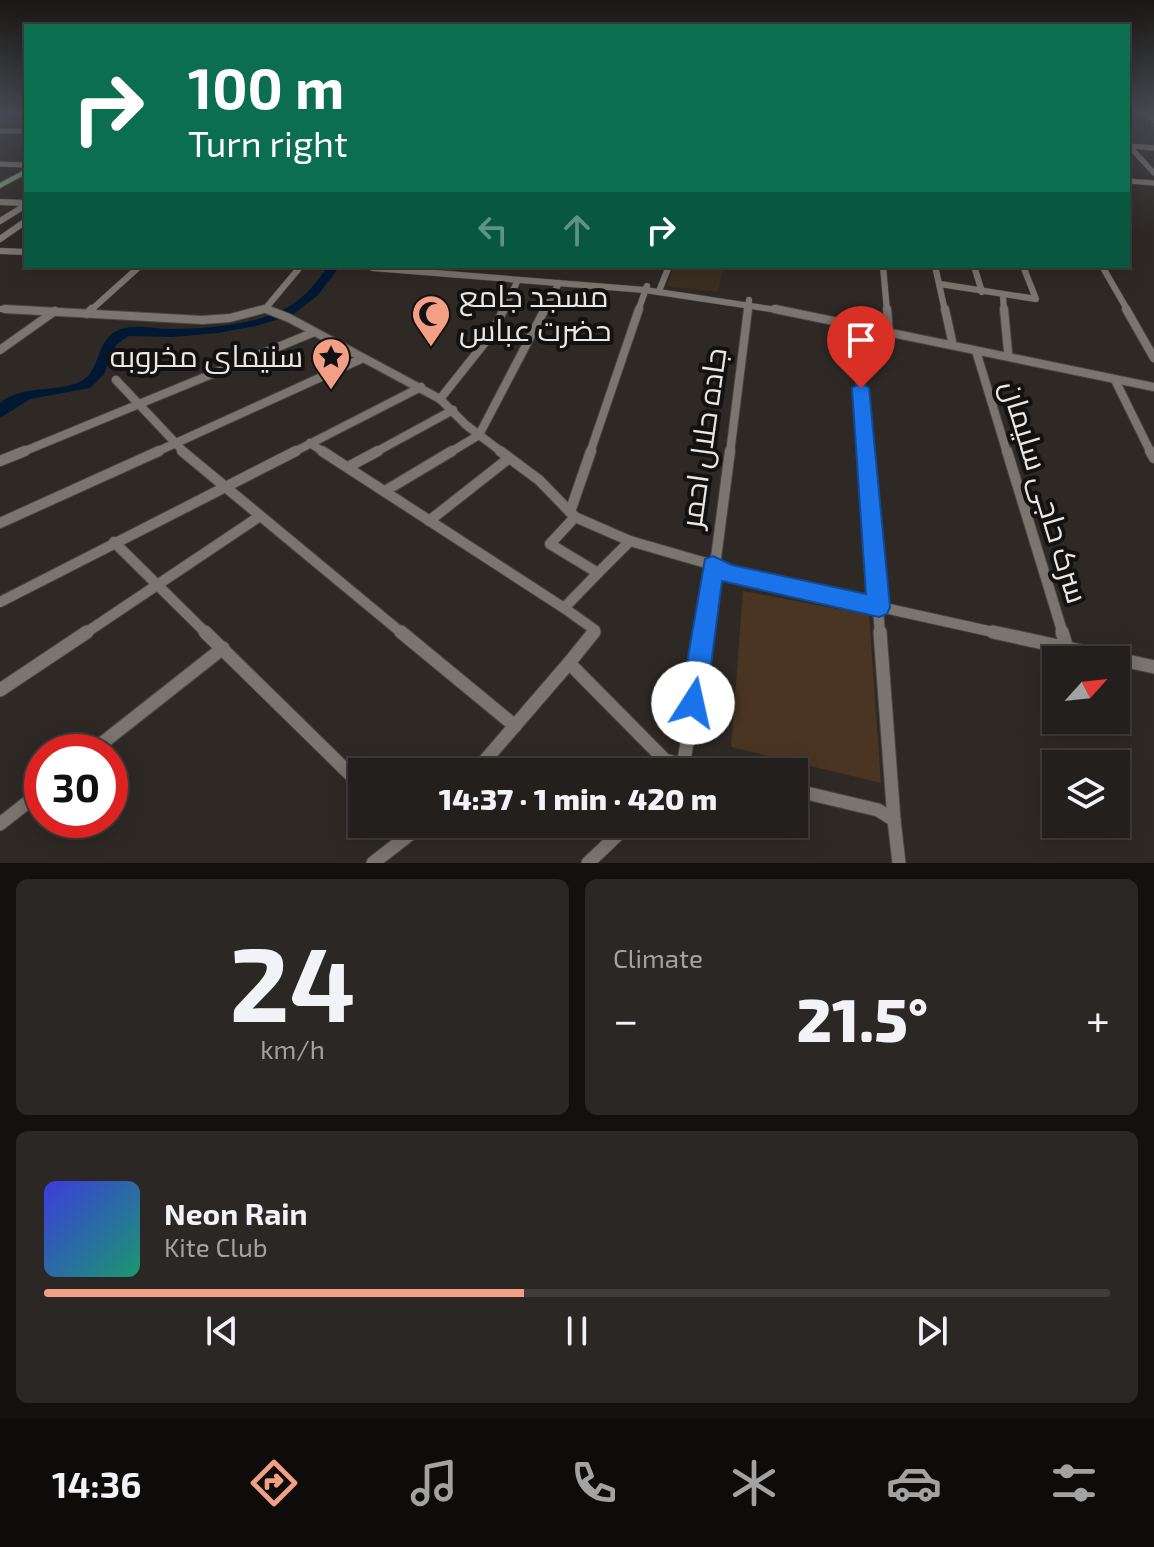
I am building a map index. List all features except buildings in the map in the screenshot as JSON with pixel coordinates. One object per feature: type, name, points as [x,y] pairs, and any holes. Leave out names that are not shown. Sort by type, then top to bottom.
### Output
[{"type":"main road","points":[[0,186],[24,172]]},
{"type":"street","points":[[1135,152],[1154,173]]},
{"type":"street","points":[[0,164],[24,165]]},
{"type":"street","points":[[1130,181],[1154,183]]},
{"type":"street","points":[[0,202],[24,204]]},
{"type":"street","points":[[0,221],[24,205]]},
{"type":"street","points":[[0,239],[24,222]]},
{"type":"street","points":[[0,249],[24,250]]},
{"type":"street","points":[[87,314],[138,268]]},
{"type":"street","points":[[268,310],[300,268]]},
{"type":"street","points":[[373,268],[646,288]]},
{"type":"street","points":[[411,268],[646,288],[749,302],[1154,384]]},
{"type":"street","points":[[659,290],[668,268]]},
{"type":"street","points":[[882,268],[889,330]]},
{"type":"street","points":[[936,268],[952,341]]},
{"type":"street","points":[[975,268],[982,292]]},
{"type":"street","points":[[940,284],[1037,298],[1024,268]]},
{"type":"street","points":[[1103,268],[1154,358]]},
{"type":"street","points":[[440,399],[491,335],[518,280]]},
{"type":"street","points":[[385,491],[479,435],[559,283]]},
{"type":"street","points":[[598,573],[550,544],[572,514],[646,288]]},
{"type":"street","points":[[1003,295],[1008,352]]},
{"type":"street","points":[[749,302],[1115,380],[1154,384]]},
{"type":"street","name":"جاده حلال احمر","points":[[682,758],[710,609],[713,565],[749,302]]},
{"type":"street","points":[[0,309],[202,320],[268,310],[289,318],[440,399],[508,459],[539,480],[572,514],[630,541],[713,565],[726,573],[1058,646]]},
{"type":"street","points":[[0,350],[55,311]]},
{"type":"street","points":[[856,326],[899,863]]},
{"type":"street","points":[[0,461],[312,333]]},
{"type":"street","name":"سرک حاجی سلیمان","points":[[976,351],[1066,646]]},
{"type":"street","points":[[0,523],[361,359]]},
{"type":"street","points":[[116,380],[174,444],[515,726]]},
{"type":"street","points":[[1115,380],[1154,458]]},
{"type":"street","points":[[0,602],[421,387]]},
{"type":"street","points":[[348,467],[453,410]]},
{"type":"street","points":[[310,443],[595,630],[487,758]]},
{"type":"street","points":[[429,521],[508,459]]},
{"type":"street","points":[[0,690],[260,516]]},
{"type":"street","points":[[564,608],[630,541]]},
{"type":"street","points":[[114,542],[348,772]]},
{"type":"street","points":[[114,734],[223,648]]},
{"type":"street","points":[[1130,662],[1154,667]]},
{"type":"street","points":[[569,663],[663,758]]},
{"type":"street","points":[[808,793],[878,810],[894,820]]},
{"type":"street","points":[[0,824],[24,805]]},
{"type":"street","points":[[373,863],[400,838]]},
{"type":"street","points":[[588,863],[614,838]]},
{"type":"shaded area","points":[[673,268],[723,268],[718,292],[667,286]]},
{"type":"shaded area","points":[[743,591],[869,615],[881,783],[808,765],[808,758],[777,758],[731,747]]},
{"type":"waterway","points":[[0,413],[7,404],[28,395],[85,385],[97,374],[110,343],[123,333],[218,329],[272,318],[297,307],[308,298],[333,268]]},
{"type":"place","name":"مسجد جامع حضرت عباس","points":[[431,348]]},
{"type":"place","name":"سنیمای مخروبه","points":[[331,391]]},
{"type":"route","points":[[693,703],[710,609],[713,565],[726,573],[879,607],[861,388]]}]
